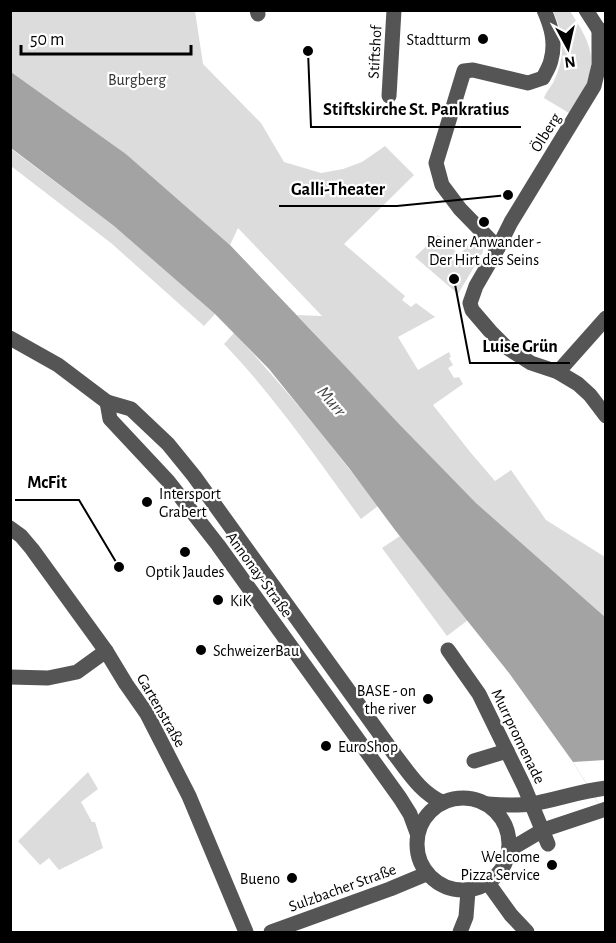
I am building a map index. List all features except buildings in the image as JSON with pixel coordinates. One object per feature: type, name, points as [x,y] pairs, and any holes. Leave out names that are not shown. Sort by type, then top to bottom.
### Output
[{"type":"street","name":"Stiftshof","points":[[389,96],[394,10]]},
{"type":"street","points":[[498,248],[460,209],[442,185],[436,163],[464,71],[473,70],[528,83],[543,78],[551,61],[553,39],[551,25],[544,10]]},
{"type":"street","points":[[586,10],[602,35]]},
{"type":"street","name":"Ölberg","points":[[602,35],[594,86],[511,222],[476,286],[470,303],[472,310],[506,347],[531,363],[558,372],[578,384],[591,395],[606,416]]},
{"type":"street","points":[[558,372],[606,318]]},
{"type":"street","name":"Annonay-Straße","points":[[10,338],[58,365],[107,402],[132,409],[168,444],[194,476],[395,755],[418,785],[432,798],[442,802]]},
{"type":"street","name":"Annonay-Straße","points":[[107,402],[110,419],[168,481],[218,545],[400,798],[410,814],[417,833]]},
{"type":"street","name":"Gartenstraße","points":[[10,528],[21,536],[32,549],[106,651],[147,714],[189,796],[246,933]]},
{"type":"street","name":"Murrpromenade","points":[[447,650],[478,694],[524,786],[546,837]]},
{"type":"street","points":[[10,677],[48,678],[77,672],[106,651]]},
{"type":"street","points":[[474,761],[507,752]]},
{"type":"street","points":[[488,804],[498,813],[509,837],[509,850],[505,865],[496,878],[468,891],[441,886],[426,874],[417,853],[416,843],[420,824],[428,812],[442,802],[457,798],[515,806],[598,789]]},
{"type":"street","points":[[509,850],[546,837],[604,809]]},
{"type":"street","name":"Sulzbacher Straße","points":[[271,933],[390,890],[426,874]]},
{"type":"street","points":[[488,883],[527,933]]},
{"type":"street","points":[[460,933],[466,917],[468,891]]},
{"type":"green space","name":"Burgberg","points":[[11,11],[195,11],[203,64],[261,123],[284,162],[321,173],[343,169],[362,162],[385,146],[414,175],[344,244],[405,296],[402,300],[411,307],[416,303],[435,317],[398,337],[418,370],[449,352],[453,365],[448,368],[454,378],[459,377],[463,384],[433,405],[471,453],[495,481],[511,470],[546,520],[605,557],[605,617],[476,503],[402,428],[297,315],[322,316],[238,228],[230,245],[126,154],[11,72]]},
{"type":"green space","points":[[553,11],[570,11],[584,35],[590,53],[588,80],[580,98],[569,113],[544,98],[558,72],[562,54],[561,37]]},
{"type":"green space","points":[[10,148],[114,226],[215,314],[204,326],[111,243],[11,166]]},
{"type":"green space","points":[[438,235],[460,257],[474,238],[483,246],[483,252],[458,294],[415,257]]},
{"type":"green space","points":[[234,333],[308,417],[378,506],[361,519],[278,407],[224,344]]},
{"type":"green space","points":[[400,536],[468,620],[447,636],[382,548]]},
{"type":"green space","points":[[88,772],[98,789],[81,802],[92,822],[95,822],[103,848],[59,870],[49,858],[40,865],[18,841]]},
{"type":"water","name":"Murr","points":[[11,72],[126,154],[230,245],[476,503],[605,617],[605,814],[573,762],[509,673],[269,369],[215,314],[114,226],[11,148]]},
{"type":"pier","points":[[605,760],[605,814],[573,762]]},
{"type":"place","name":"Stadtturm","points":[[483,39]]},
{"type":"place","name":"Stiftskirche St. Pankratius","points":[[308,51]]},
{"type":"place","name":"Galli-Theater","points":[[508,195]]},
{"type":"place","name":"Reiner Anwander - Der Hirt des Seins","points":[[484,222]]},
{"type":"place","name":"Luise Grün","points":[[454,279]]},
{"type":"place","name":"Intersport Grabert","points":[[147,502]]},
{"type":"place","name":"Optik Jaudes","points":[[185,552]]},
{"type":"place","name":"McFit","points":[[119,567]]},
{"type":"place","name":"KiK","points":[[218,600]]},
{"type":"place","name":"SchweizerBau","points":[[201,650]]},
{"type":"place","name":"BASE - on the river","points":[[428,699]]},
{"type":"place","name":"EuroShop","points":[[326,746]]},
{"type":"place","name":"Welcome Pizza Service","points":[[552,865]]},
{"type":"place","name":"Bueno","points":[[292,878]]}]
